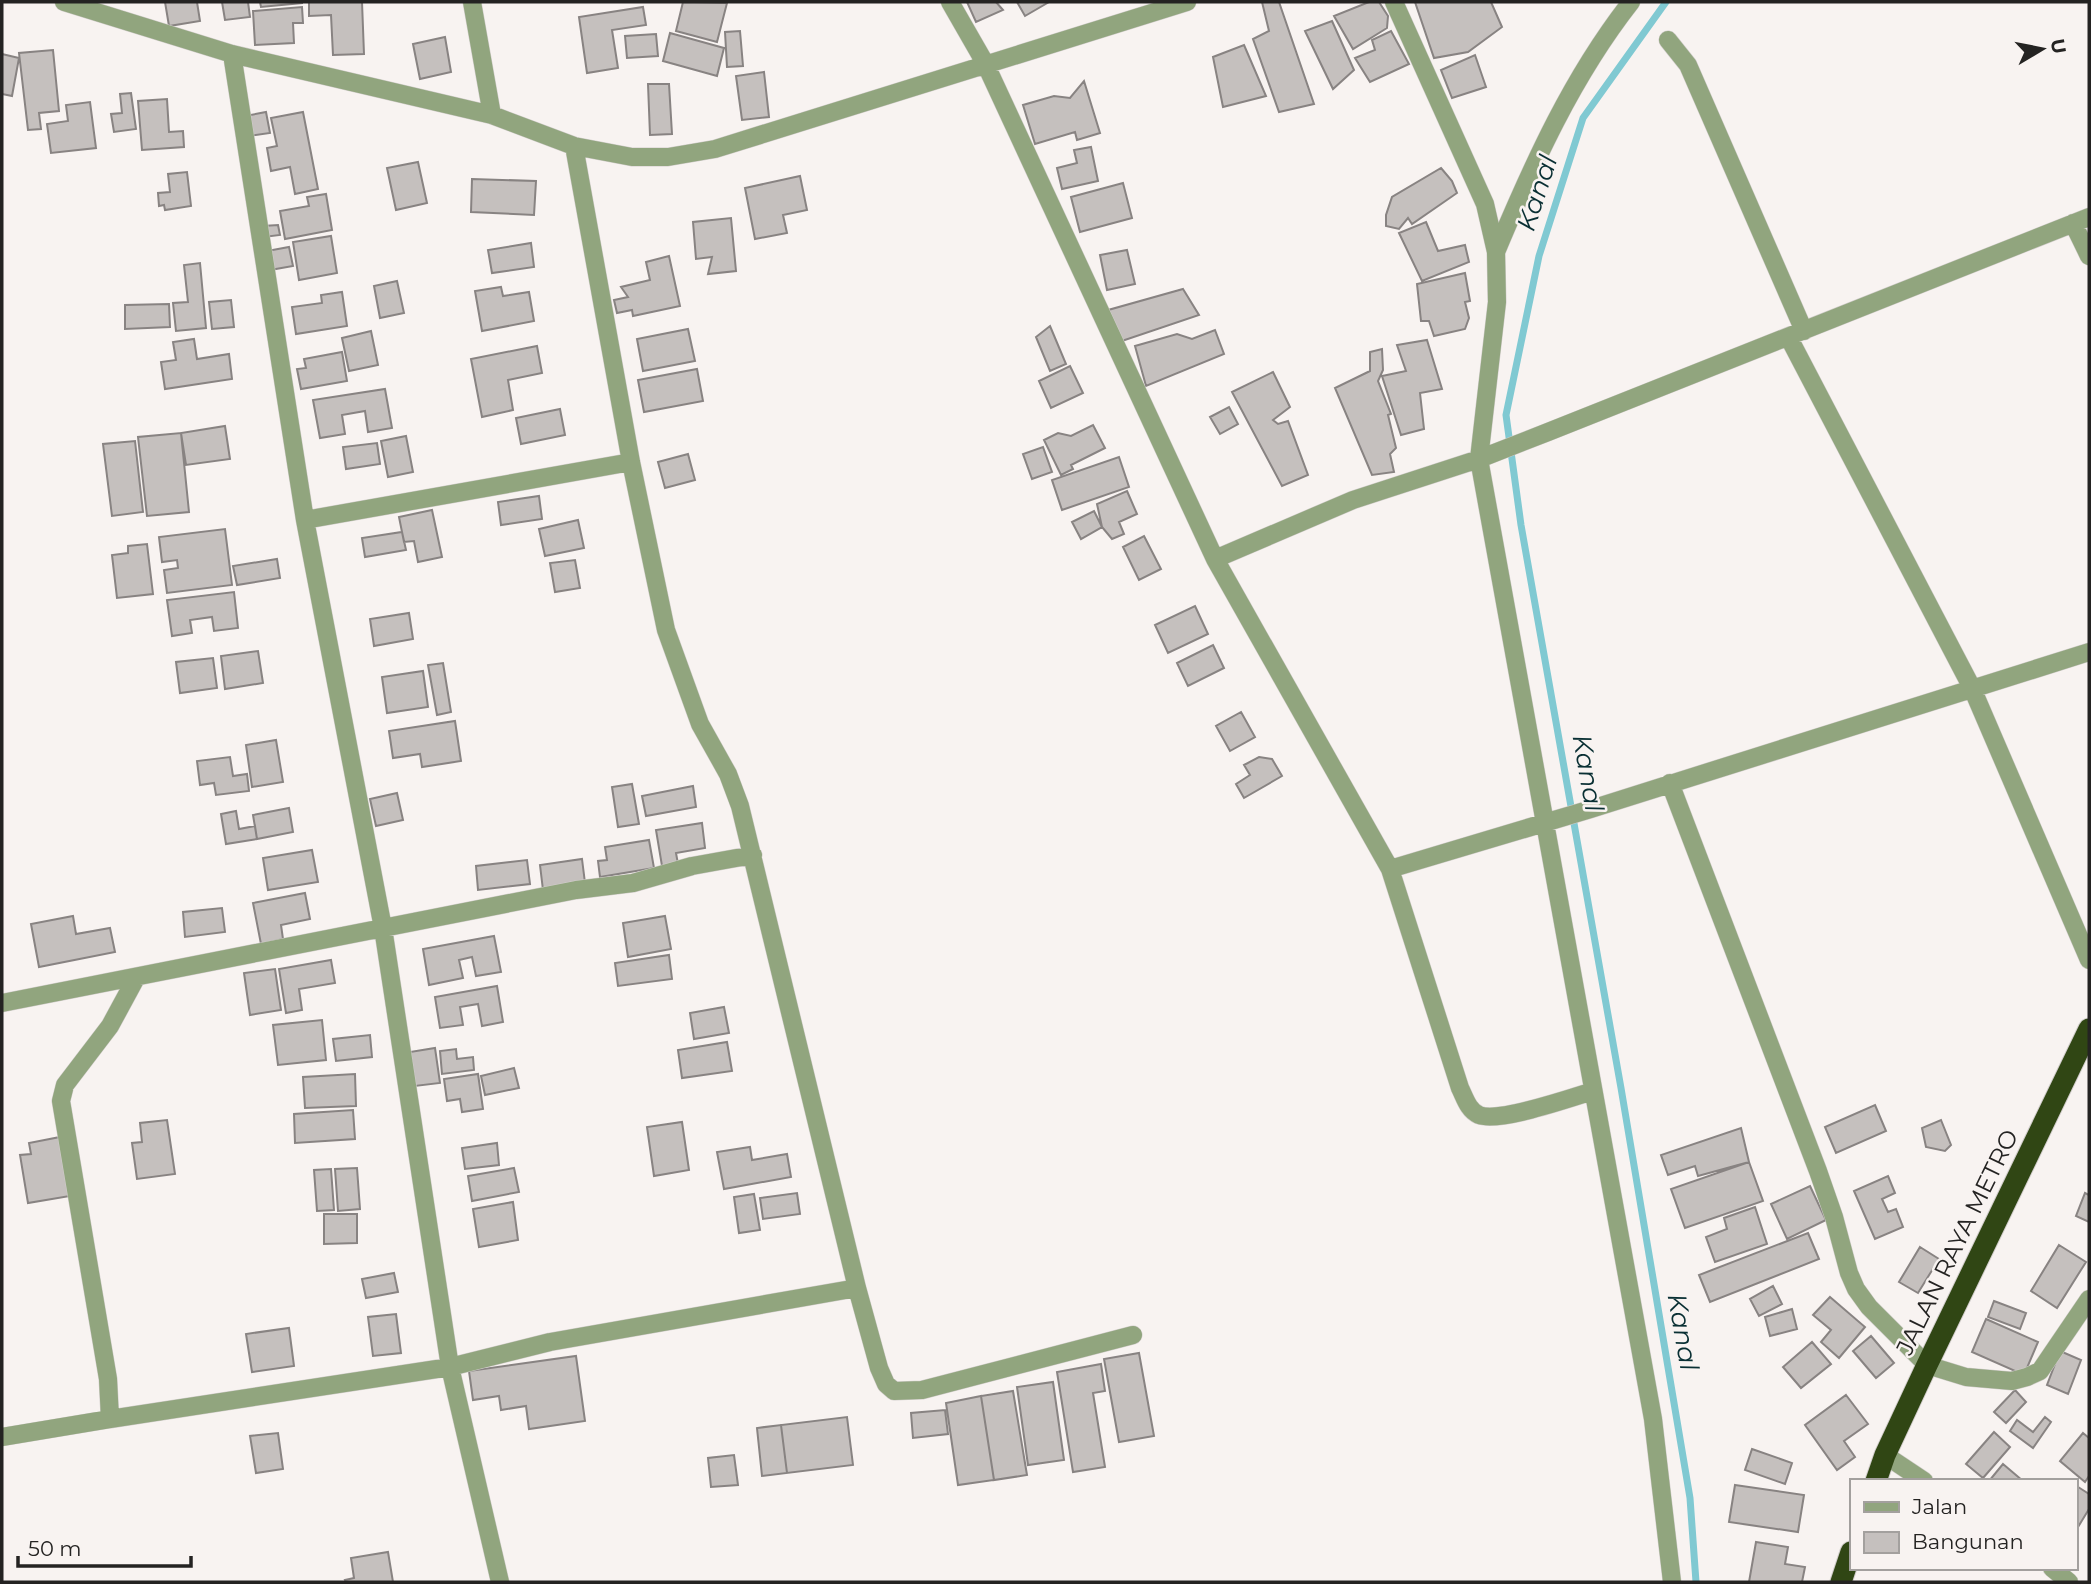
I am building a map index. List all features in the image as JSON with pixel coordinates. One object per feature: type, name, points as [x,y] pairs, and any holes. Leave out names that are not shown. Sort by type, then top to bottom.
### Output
[{"type":"highway","name":"JALAN RAYA METRO","points":[[1877,1479],[1927,1365],[2089,1029]]},
{"type":"highway","points":[[1841,1582],[1850,1555]]},
{"type":"street","points":[[64,2],[232,54],[492,115],[574,146],[632,157],[668,157],[715,149],[1187,2]]},
{"type":"street","points":[[472,2],[492,115]]},
{"type":"street","points":[[950,2],[985,63],[1215,559],[1390,869],[1460,1088],[1469,1107],[1479,1115],[1503,1116],[1593,1091]]},
{"type":"street","points":[[1394,2],[1485,204],[1496,252],[1497,302],[1479,458],[1554,818],[1593,1091],[1653,1419],[1672,1582]]},
{"type":"street","points":[[1496,252],[1531,167],[1580,76],[1631,2]]},
{"type":"street","points":[[1668,40],[1688,65],[1796,335],[1972,688],[2089,960]]},
{"type":"street","points":[[232,54],[305,520],[383,928],[450,1367],[500,1582]]},
{"type":"street","points":[[574,146],[631,462],[666,630],[700,724],[728,774],[753,855],[857,1288],[886,1384],[894,1391],[922,1390],[1133,1335]]},
{"type":"street","points":[[1215,559],[1353,500],[1500,451],[2081,220],[2089,256]]},
{"type":"street","points":[[305,520],[631,462]]},
{"type":"street","points":[[1390,869],[1591,809],[2089,652]]},
{"type":"street","points":[[1670,783],[1818,1171],[1849,1273],[1869,1307],[1927,1365],[1966,1377],[2012,1381],[2040,1371],[2089,1299]]},
{"type":"street","points":[[2,1003],[576,890],[632,883],[692,866],[753,855]]},
{"type":"street","points":[[110,1419],[108,1379],[61,1101],[65,1085],[110,1026],[136,978]]},
{"type":"street","points":[[2,1437],[450,1367],[550,1342],[857,1288]]},
{"type":"street","points":[[1885,1455],[1921,1479]]},
{"type":"street","points":[[2054,1570],[2069,1582]]},
{"type":"building","points":[[165,2],[197,2],[200,21],[169,26]]},
{"type":"building","points":[[222,2],[248,2],[250,17],[225,20]]},
{"type":"building","points":[[260,2],[302,2],[302,3],[261,7]]},
{"type":"building","points":[[309,2],[362,2],[364,54],[333,55],[331,15],[309,16]]},
{"type":"building","points":[[683,2],[727,3],[717,42],[676,31]]},
{"type":"building","points":[[967,2],[996,2],[1003,10],[976,22]]},
{"type":"building","points":[[1017,2],[1049,2],[1025,16]]},
{"type":"building","points":[[1262,2],[1279,2],[1314,104],[1279,112],[1253,39],[1269,31]]},
{"type":"building","points":[[1369,2],[1379,2],[1388,16],[1387,28],[1353,49],[1334,16]]},
{"type":"building","points":[[1415,2],[1491,2],[1502,27],[1468,52],[1434,58]]},
{"type":"building","points":[[302,7],[303,23],[293,23],[294,43],[255,45],[253,11]]},
{"type":"building","points":[[643,7],[646,25],[612,30],[618,68],[587,73],[579,17]]},
{"type":"building","points":[[1332,21],[1354,70],[1333,89],[1305,31]]},
{"type":"building","points":[[740,31],[743,66],[727,67],[725,32]]},
{"type":"building","points":[[1391,31],[1409,64],[1370,82],[1355,58],[1375,50],[1372,40]]},
{"type":"building","points":[[670,33],[724,48],[717,76],[663,61]]},
{"type":"building","points":[[656,34],[658,56],[627,58],[625,36]]},
{"type":"building","points":[[445,37],[451,72],[420,79],[413,44]]},
{"type":"building","points":[[1244,45],[1266,96],[1223,107],[1213,57]]},
{"type":"building","points":[[53,50],[59,111],[39,113],[41,129],[28,130],[19,53]]},
{"type":"building","points":[[2,54],[19,58],[12,96],[2,94]]},
{"type":"building","points":[[1475,55],[1486,87],[1452,98],[1441,70]]},
{"type":"building","points":[[764,72],[769,117],[742,120],[736,76]]},
{"type":"building","points":[[1084,81],[1100,133],[1077,140],[1075,132],[1035,144],[1023,105],[1054,96],[1070,98]]},
{"type":"building","points":[[648,84],[669,84],[672,134],[650,135]]},
{"type":"building","points":[[131,93],[136,129],[114,132],[111,114],[122,113],[120,94]]},
{"type":"building","points":[[167,99],[169,132],[183,131],[184,147],[142,150],[138,101]]},
{"type":"building","points":[[90,102],[96,148],[51,153],[47,124],[68,121],[66,105]]},
{"type":"building","points":[[266,112],[270,133],[249,136],[245,116]]},
{"type":"building","points":[[303,112],[318,189],[295,194],[290,167],[271,171],[267,148],[277,146],[271,118]]},
{"type":"building","points":[[1091,147],[1098,181],[1062,189],[1057,168],[1077,163],[1074,150]]},
{"type":"building","points":[[418,162],[427,203],[396,210],[387,168]]},
{"type":"building","points":[[1441,168],[1452,181],[1457,193],[1412,224],[1408,218],[1399,229],[1386,226],[1386,215],[1392,197]]},
{"type":"building","points":[[187,172],[191,206],[165,210],[164,205],[159,206],[158,193],[170,192],[168,174]]},
{"type":"building","points":[[800,176],[807,210],[783,215],[787,233],[755,239],[745,188]]},
{"type":"building","points":[[472,179],[536,181],[534,215],[471,212]]},
{"type":"building","points":[[1123,183],[1132,218],[1080,232],[1071,197]]},
{"type":"building","points":[[326,194],[332,230],[285,239],[280,211],[309,206],[307,197]]},
{"type":"building","points":[[731,218],[736,271],[708,274],[712,257],[696,259],[693,222]]},
{"type":"building","points":[[1426,222],[1438,251],[1465,245],[1469,262],[1422,281],[1399,233]]},
{"type":"building","points":[[278,225],[280,235],[264,237],[263,226]]},
{"type":"building","points":[[331,236],[337,273],[299,280],[293,242]]},
{"type":"building","points":[[531,243],[534,267],[492,273],[488,250]]},
{"type":"building","points":[[289,247],[293,266],[270,270],[267,251]]},
{"type":"building","points":[[1127,250],[1135,284],[1107,290],[1100,255]]},
{"type":"building","points":[[669,256],[680,306],[633,316],[632,310],[617,313],[614,300],[628,297],[621,287],[650,280],[646,262]]},
{"type":"building","points":[[200,263],[206,328],[176,331],[173,303],[188,302],[184,265]]},
{"type":"building","points":[[1465,273],[1470,301],[1465,302],[1469,318],[1465,329],[1434,336],[1429,321],[1421,321],[1417,284]]},
{"type":"building","points":[[397,281],[404,313],[380,318],[374,286]]},
{"type":"building","points":[[501,287],[503,296],[529,292],[534,321],[482,331],[475,291]]},
{"type":"building","points":[[1183,289],[1199,315],[1110,345],[1094,314]]},
{"type":"building","points":[[342,292],[347,326],[296,334],[292,307],[322,303],[321,295]]},
{"type":"building","points":[[231,300],[234,327],[212,329],[209,302]]},
{"type":"building","points":[[169,304],[170,327],[125,329],[125,305]]},
{"type":"building","points":[[1050,326],[1066,364],[1050,371],[1036,337]]},
{"type":"building","points":[[688,329],[695,361],[643,371],[637,339]]},
{"type":"building","points":[[1215,330],[1224,354],[1146,386],[1135,346],[1177,334],[1192,339]]},
{"type":"building","points":[[371,331],[378,365],[349,371],[342,338]]},
{"type":"building","points":[[194,339],[197,359],[229,354],[232,379],[165,389],[161,362],[176,360],[173,342]]},
{"type":"building","points":[[1427,340],[1442,389],[1420,393],[1424,429],[1401,435],[1382,376],[1406,371],[1397,345]]},
{"type":"building","points":[[537,346],[542,373],[508,380],[513,410],[482,417],[471,359]]},
{"type":"building","points":[[1382,349],[1383,370],[1378,381],[1391,414],[1388,415],[1396,448],[1390,454],[1394,472],[1372,475],[1335,388],[1370,371],[1370,352]]},
{"type":"building","points":[[342,352],[347,381],[301,389],[297,369],[306,368],[304,359]]},
{"type":"building","points":[[1070,366],[1083,393],[1051,408],[1039,381]]},
{"type":"building","points":[[697,369],[703,401],[644,412],[638,380]]},
{"type":"building","points":[[1273,372],[1290,407],[1273,420],[1278,424],[1288,421],[1308,475],[1282,486],[1232,392]]},
{"type":"building","points":[[385,389],[392,428],[368,432],[365,411],[342,415],[345,434],[320,438],[313,400]]},
{"type":"building","points":[[1229,407],[1238,424],[1220,434],[1210,417]]},
{"type":"building","points":[[560,409],[565,435],[521,444],[516,418]]},
{"type":"building","points":[[1093,425],[1105,448],[1071,465],[1073,469],[1061,475],[1044,440],[1058,433],[1071,436]]},
{"type":"building","points":[[225,426],[230,459],[186,465],[181,433]]},
{"type":"building","points":[[181,433],[189,512],[147,516],[138,437]]},
{"type":"building","points":[[406,436],[413,472],[388,477],[381,441]]},
{"type":"building","points":[[135,441],[143,512],[112,516],[103,444]]},
{"type":"building","points":[[377,443],[380,464],[346,469],[343,447]]},
{"type":"building","points":[[1043,447],[1052,472],[1032,479],[1023,454]]},
{"type":"building","points":[[688,454],[695,480],[665,488],[658,462]]},
{"type":"building","points":[[1119,457],[1129,487],[1062,510],[1052,480]]},
{"type":"building","points":[[1127,491],[1137,514],[1119,522],[1124,534],[1112,539],[1102,527],[1097,504]]},
{"type":"building","points":[[539,496],[542,519],[501,525],[498,502]]},
{"type":"building","points":[[432,510],[442,557],[418,562],[414,541],[404,542],[399,517]]},
{"type":"building","points":[[1094,511],[1102,527],[1081,539],[1072,522]]},
{"type":"building","points":[[578,520],[584,548],[545,556],[539,529]]},
{"type":"building","points":[[225,529],[232,585],[167,593],[164,570],[178,568],[177,560],[162,562],[159,537]]},
{"type":"building","points":[[402,532],[406,550],[365,557],[362,538]]},
{"type":"building","points":[[1144,536],[1161,569],[1139,580],[1123,547]]},
{"type":"building","points":[[147,544],[153,594],[117,598],[112,555],[128,553],[128,546]]},
{"type":"building","points":[[277,559],[280,578],[237,585],[233,566]]},
{"type":"building","points":[[575,560],[580,588],[555,592],[550,563]]},
{"type":"building","points":[[234,592],[238,628],[214,631],[212,617],[190,620],[192,633],[172,636],[167,600]]},
{"type":"building","points":[[1195,606],[1208,634],[1168,653],[1155,625]]},
{"type":"building","points":[[409,613],[413,639],[374,646],[370,619]]},
{"type":"building","points":[[1213,645],[1224,668],[1188,686],[1177,663]]},
{"type":"building","points":[[258,651],[263,683],[225,689],[221,656]]},
{"type":"building","points":[[213,658],[217,688],[180,693],[176,662]]},
{"type":"building","points":[[443,663],[451,712],[437,715],[428,665]]},
{"type":"building","points":[[423,671],[428,707],[387,713],[382,677]]},
{"type":"building","points":[[1241,712],[1255,737],[1230,751],[1216,726]]},
{"type":"building","points":[[455,721],[461,761],[422,767],[420,754],[393,758],[389,731]]},
{"type":"building","points":[[276,740],[283,782],[252,787],[246,745]]},
{"type":"building","points":[[230,757],[233,776],[247,774],[249,791],[216,795],[214,783],[200,785],[197,761]]},
{"type":"building","points":[[1259,757],[1272,759],[1282,776],[1244,798],[1236,784],[1250,775],[1244,765]]},
{"type":"building","points":[[632,784],[639,824],[618,827],[612,787]]},
{"type":"building","points":[[693,786],[696,807],[646,816],[642,796]]},
{"type":"building","points":[[397,793],[403,820],[376,826],[370,799]]},
{"type":"building","points":[[289,808],[293,832],[257,839],[253,815]]},
{"type":"building","points":[[236,811],[239,829],[255,826],[257,839],[226,844],[221,814]]},
{"type":"building","points":[[702,823],[705,848],[676,853],[678,864],[662,866],[656,830]]},
{"type":"building","points":[[649,840],[654,868],[600,877],[598,861],[607,860],[605,847]]},
{"type":"building","points":[[312,850],[318,882],[268,890],[263,858]]},
{"type":"building","points":[[582,859],[585,883],[543,890],[540,865]]},
{"type":"building","points":[[527,860],[530,884],[478,890],[476,866]]},
{"type":"building","points":[[305,893],[310,919],[281,925],[283,939],[261,944],[253,903]]},
{"type":"building","points":[[222,908],[225,932],[185,937],[183,912]]},
{"type":"building","points":[[73,916],[76,934],[110,928],[115,952],[39,967],[31,924]]},
{"type":"building","points":[[665,916],[671,949],[628,957],[623,923]]},
{"type":"building","points":[[494,936],[501,972],[476,976],[472,957],[459,960],[463,978],[429,985],[423,949]]},
{"type":"building","points":[[669,955],[672,979],[618,986],[615,963]]},
{"type":"building","points":[[331,960],[335,983],[299,989],[302,1010],[286,1013],[279,969]]},
{"type":"building","points":[[275,969],[281,1010],[250,1015],[244,973]]},
{"type":"building","points":[[497,986],[503,1022],[482,1026],[478,1004],[460,1007],[463,1025],[440,1028],[435,997]]},
{"type":"building","points":[[724,1007],[729,1033],[694,1039],[690,1013]]},
{"type":"building","points":[[322,1020],[326,1060],[278,1065],[273,1025]]},
{"type":"building","points":[[370,1035],[372,1057],[336,1061],[333,1039]]},
{"type":"building","points":[[727,1042],[732,1071],[682,1078],[678,1050]]},
{"type":"building","points":[[435,1048],[440,1083],[415,1086],[410,1052]]},
{"type":"building","points":[[456,1049],[457,1059],[473,1057],[474,1070],[442,1074],[440,1051]]},
{"type":"building","points":[[514,1068],[519,1088],[485,1095],[481,1076]]},
{"type":"building","points":[[355,1074],[356,1106],[305,1108],[303,1077]]},
{"type":"building","points":[[478,1074],[483,1109],[462,1112],[460,1099],[447,1101],[444,1079]]},
{"type":"building","points":[[1875,1105],[1886,1131],[1836,1153],[1825,1127]]},
{"type":"building","points":[[353,1110],[355,1139],[295,1143],[294,1114]]},
{"type":"building","points":[[167,1120],[175,1174],[137,1179],[132,1143],[142,1142],[140,1123]]},
{"type":"building","points":[[1941,1120],[1951,1145],[1945,1151],[1926,1147],[1922,1128]]},
{"type":"building","points":[[682,1122],[689,1170],[654,1176],[647,1127]]},
{"type":"building","points":[[1741,1128],[1749,1162],[1698,1176],[1695,1166],[1668,1175],[1661,1155]]},
{"type":"building","points":[[60,1137],[70,1196],[28,1203],[20,1155],[31,1154],[29,1143]]},
{"type":"building","points":[[497,1143],[499,1165],[465,1169],[462,1148]]},
{"type":"building","points":[[750,1147],[752,1160],[787,1154],[791,1177],[724,1189],[717,1152]]},
{"type":"building","points":[[1749,1162],[1763,1201],[1685,1228],[1671,1189]]},
{"type":"building","points":[[357,1168],[360,1209],[338,1211],[335,1169]]},
{"type":"building","points":[[514,1168],[519,1192],[472,1201],[468,1176]]},
{"type":"building","points":[[331,1169],[334,1210],[317,1211],[314,1170]]},
{"type":"building","points":[[1888,1176],[1895,1193],[1882,1199],[1888,1212],[1896,1209],[1903,1227],[1875,1239],[1854,1191]]},
{"type":"building","points":[[1810,1186],[1826,1220],[1787,1239],[1771,1204]]},
{"type":"building","points":[[797,1193],[800,1214],[763,1219],[760,1198]]},
{"type":"building","points":[[2085,1193],[2089,1195],[2089,1222],[2076,1216]]},
{"type":"building","points":[[754,1194],[760,1230],[739,1233],[734,1197]]},
{"type":"building","points":[[513,1202],[518,1240],[479,1247],[473,1209]]},
{"type":"building","points":[[1755,1207],[1767,1244],[1715,1262],[1706,1237],[1727,1229],[1724,1218]]},
{"type":"building","points":[[324,1214],[357,1214],[357,1243],[324,1244]]},
{"type":"building","points":[[1808,1233],[1819,1259],[1710,1302],[1699,1275]]},
{"type":"building","points":[[2059,1245],[2086,1262],[2057,1308],[2031,1291]]},
{"type":"building","points":[[1920,1247],[1939,1259],[1918,1293],[1899,1282]]},
{"type":"building","points":[[394,1273],[398,1292],[366,1298],[362,1279]]},
{"type":"building","points":[[1773,1286],[1782,1304],[1759,1316],[1750,1299]]},
{"type":"building","points":[[1830,1297],[1865,1327],[1839,1358],[1821,1342],[1831,1330],[1813,1315]]},
{"type":"building","points":[[1994,1301],[2026,1313],[2020,1329],[1988,1317]]},
{"type":"building","points":[[1792,1309],[1797,1329],[1770,1336],[1765,1317]]},
{"type":"building","points":[[396,1314],[401,1353],[373,1356],[368,1317]]},
{"type":"building","points":[[1986,1319],[2038,1342],[2024,1375],[1972,1352]]},
{"type":"building","points":[[289,1328],[294,1366],[252,1372],[246,1334]]},
{"type":"building","points":[[1871,1336],[1894,1363],[1876,1378],[1853,1351]]},
{"type":"building","points":[[1812,1342],[1831,1364],[1801,1388],[1783,1367]]},
{"type":"building","points":[[2060,1351],[2081,1360],[2068,1394],[2047,1385]]},
{"type":"building","points":[[1139,1353],[1154,1436],[1119,1442],[1104,1359]]},
{"type":"building","points":[[576,1356],[585,1421],[529,1429],[526,1406],[501,1410],[499,1396],[473,1400],[469,1371]]},
{"type":"building","points":[[1101,1364],[1105,1391],[1093,1393],[1105,1467],[1073,1472],[1057,1372]]},
{"type":"building","points":[[1053,1382],[1064,1460],[1028,1465],[1017,1387]]},
{"type":"building","points":[[2015,1390],[2026,1402],[2006,1423],[1994,1412]]},
{"type":"building","points":[[1013,1391],[1027,1475],[994,1480],[981,1396]]},
{"type":"building","points":[[1846,1395],[1868,1424],[1844,1441],[1855,1457],[1837,1470],[1805,1425]]},
{"type":"building","points":[[981,1396],[994,1480],[958,1485],[946,1403]]},
{"type":"building","points":[[945,1410],[948,1434],[913,1438],[911,1413]]},
{"type":"building","points":[[847,1417],[853,1465],[787,1473],[781,1425]]},
{"type":"building","points":[[2045,1417],[2051,1422],[2033,1448],[2010,1431],[2017,1420],[2033,1432]]},
{"type":"building","points":[[781,1425],[787,1473],[762,1476],[757,1428]]},
{"type":"building","points":[[1994,1432],[2010,1447],[1983,1478],[1966,1464]]},
{"type":"building","points":[[278,1433],[283,1469],[256,1473],[250,1436]]},
{"type":"building","points":[[2083,1433],[2089,1438],[2089,1476],[2085,1482],[2060,1461]]},
{"type":"building","points":[[1752,1449],[1792,1463],[1785,1484],[1745,1470]]},
{"type":"building","points":[[734,1455],[738,1485],[711,1487],[708,1458]]},
{"type":"building","points":[[2003,1464],[2021,1479],[1991,1479]]},
{"type":"building","points":[[1735,1485],[1804,1495],[1798,1532],[1729,1522]]},
{"type":"building","points":[[2077,1486],[2089,1494],[2089,1509],[2077,1529]]},
{"type":"building","points":[[1756,1542],[1788,1547],[1785,1564],[1805,1567],[1802,1582],[1749,1582]]},
{"type":"building","points":[[388,1552],[393,1582],[346,1582],[345,1580],[354,1578],[351,1558]]},
{"type":"waterway","name":"Kanal","points":[[1666,2],[1583,118],[1539,256],[1506,415],[1521,525],[1621,1088],[1690,1498],[1696,1582]]}]
